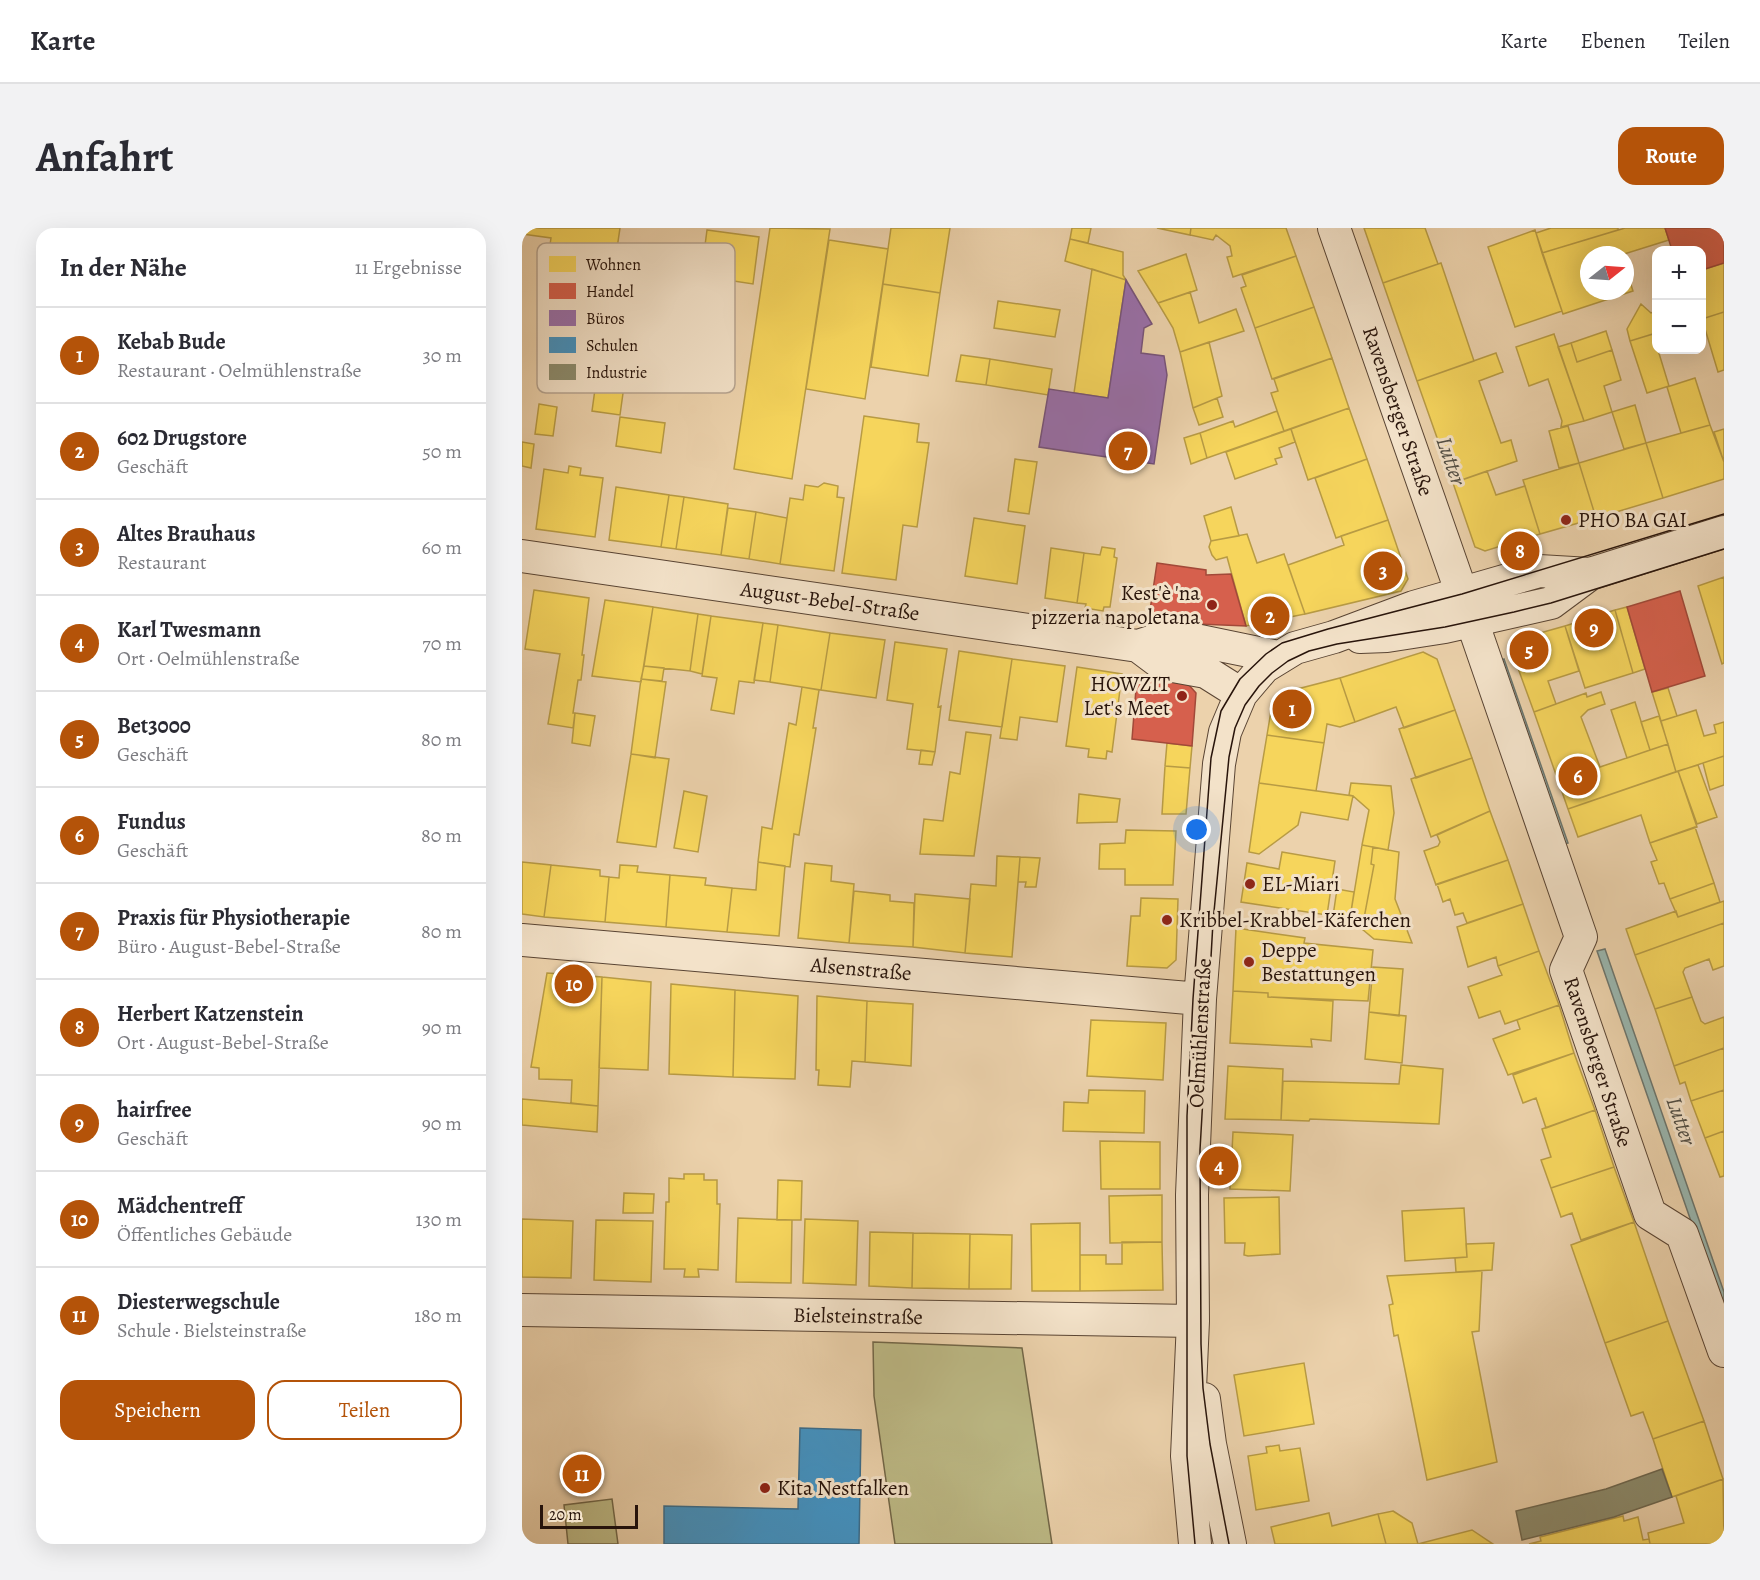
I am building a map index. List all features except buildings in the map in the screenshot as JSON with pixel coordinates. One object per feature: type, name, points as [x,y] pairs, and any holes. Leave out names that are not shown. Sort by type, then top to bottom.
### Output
[{"type":"street","name":"Ravensberger Straße","points":[[1334,228],[1581,937],[1566,970],[1642,1193],[1650,1214],[1683,1234],[1724,1351]]},
{"type":"street","points":[[1278,657],[1312,642],[1334,637],[1402,611],[1467,608],[1539,571],[1590,574],[1724,532]]},
{"type":"street","name":"August-Bebel-Straße","points":[[522,556],[1138,646],[1166,637],[1195,640],[1278,657]]},
{"type":"street","name":"August-Bebel-Straße","points":[[1138,646],[1162,664],[1206,672],[1241,694]]},
{"type":"street","name":"Oelmühlenstraße","points":[[1195,1544],[1187,1456],[1193,1321],[1192,1196],[1200,999],[1219,764],[1225,732],[1241,694],[1251,680],[1278,657]]},
{"type":"street","name":"Alsenstraße","points":[[522,940],[1200,999]]},
{"type":"street","name":"Bielsteinstraße","points":[[522,1310],[1193,1321]]},
{"type":"street","name":"Oelmühlenstraße","points":[[1193,1321],[1210,1444],[1230,1544]]},
{"type":"shaded area","points":[[873,1342],[1022,1348],[1052,1544],[895,1544],[874,1396]]},
{"type":"shaded area","points":[[612,1499],[618,1544],[568,1544],[564,1505]]},
{"type":"water","points":[[1504,659],[1568,843],[1564,844],[1497,662]]},
{"type":"water","points":[[1605,949],[1724,1292],[1724,1316],[1597,951]]},
{"type":"tram line","points":[[1195,1544],[1187,1456],[1187,1116],[1193,999],[1211,758],[1221,711],[1240,679],[1266,654],[1282,643],[1462,594],[1724,514]]},
{"type":"tram line","points":[[1229,1544],[1210,1444],[1203,1388],[1200,1150],[1213,922],[1229,757],[1235,728],[1245,705],[1272,673],[1288,661],[1309,651],[1337,644],[1445,627],[1551,603],[1724,549]]},
{"type":"place","name":"Praxis für Physiotherapie","points":[[1128,451]]},
{"type":"place","name":"PHO BA GAI","points":[[1566,520]]},
{"type":"place","name":"Herbert Katzenstein","points":[[1520,551]]},
{"type":"place","name":"Altes Brauhaus","points":[[1383,571]]},
{"type":"place","name":"Kest'è 'na pizzeria napoletana","points":[[1212,605]]},
{"type":"place","name":"602 Drugstore","points":[[1270,616]]},
{"type":"place","name":"hairfree","points":[[1594,628]]},
{"type":"place","name":"Bet3000","points":[[1529,650]]},
{"type":"place","name":"HOWZIT Let's Meet","points":[[1182,696]]},
{"type":"place","name":"Kebab Bude","points":[[1292,709]]},
{"type":"place","name":"Fundus","points":[[1578,776]]},
{"type":"place","name":"EL-Miari","points":[[1250,884]]},
{"type":"place","name":"Kribbel-Krabbel-Käferchen","points":[[1167,920]]},
{"type":"place","name":"Deppe Bestattungen","points":[[1249,962]]},
{"type":"place","name":"Mädchentreff","points":[[574,984]]},
{"type":"place","name":"Karl Twesmann","points":[[1219,1166]]},
{"type":"place","name":"Diesterwegschule","points":[[582,1474]]},
{"type":"place","name":"Kita Nestfalken","points":[[765,1488]]},
{"type":"water label","name":"Lutter","points":[[1451,461]]},
{"type":"water label","name":"Lutter","points":[[1681,1121]]}]
